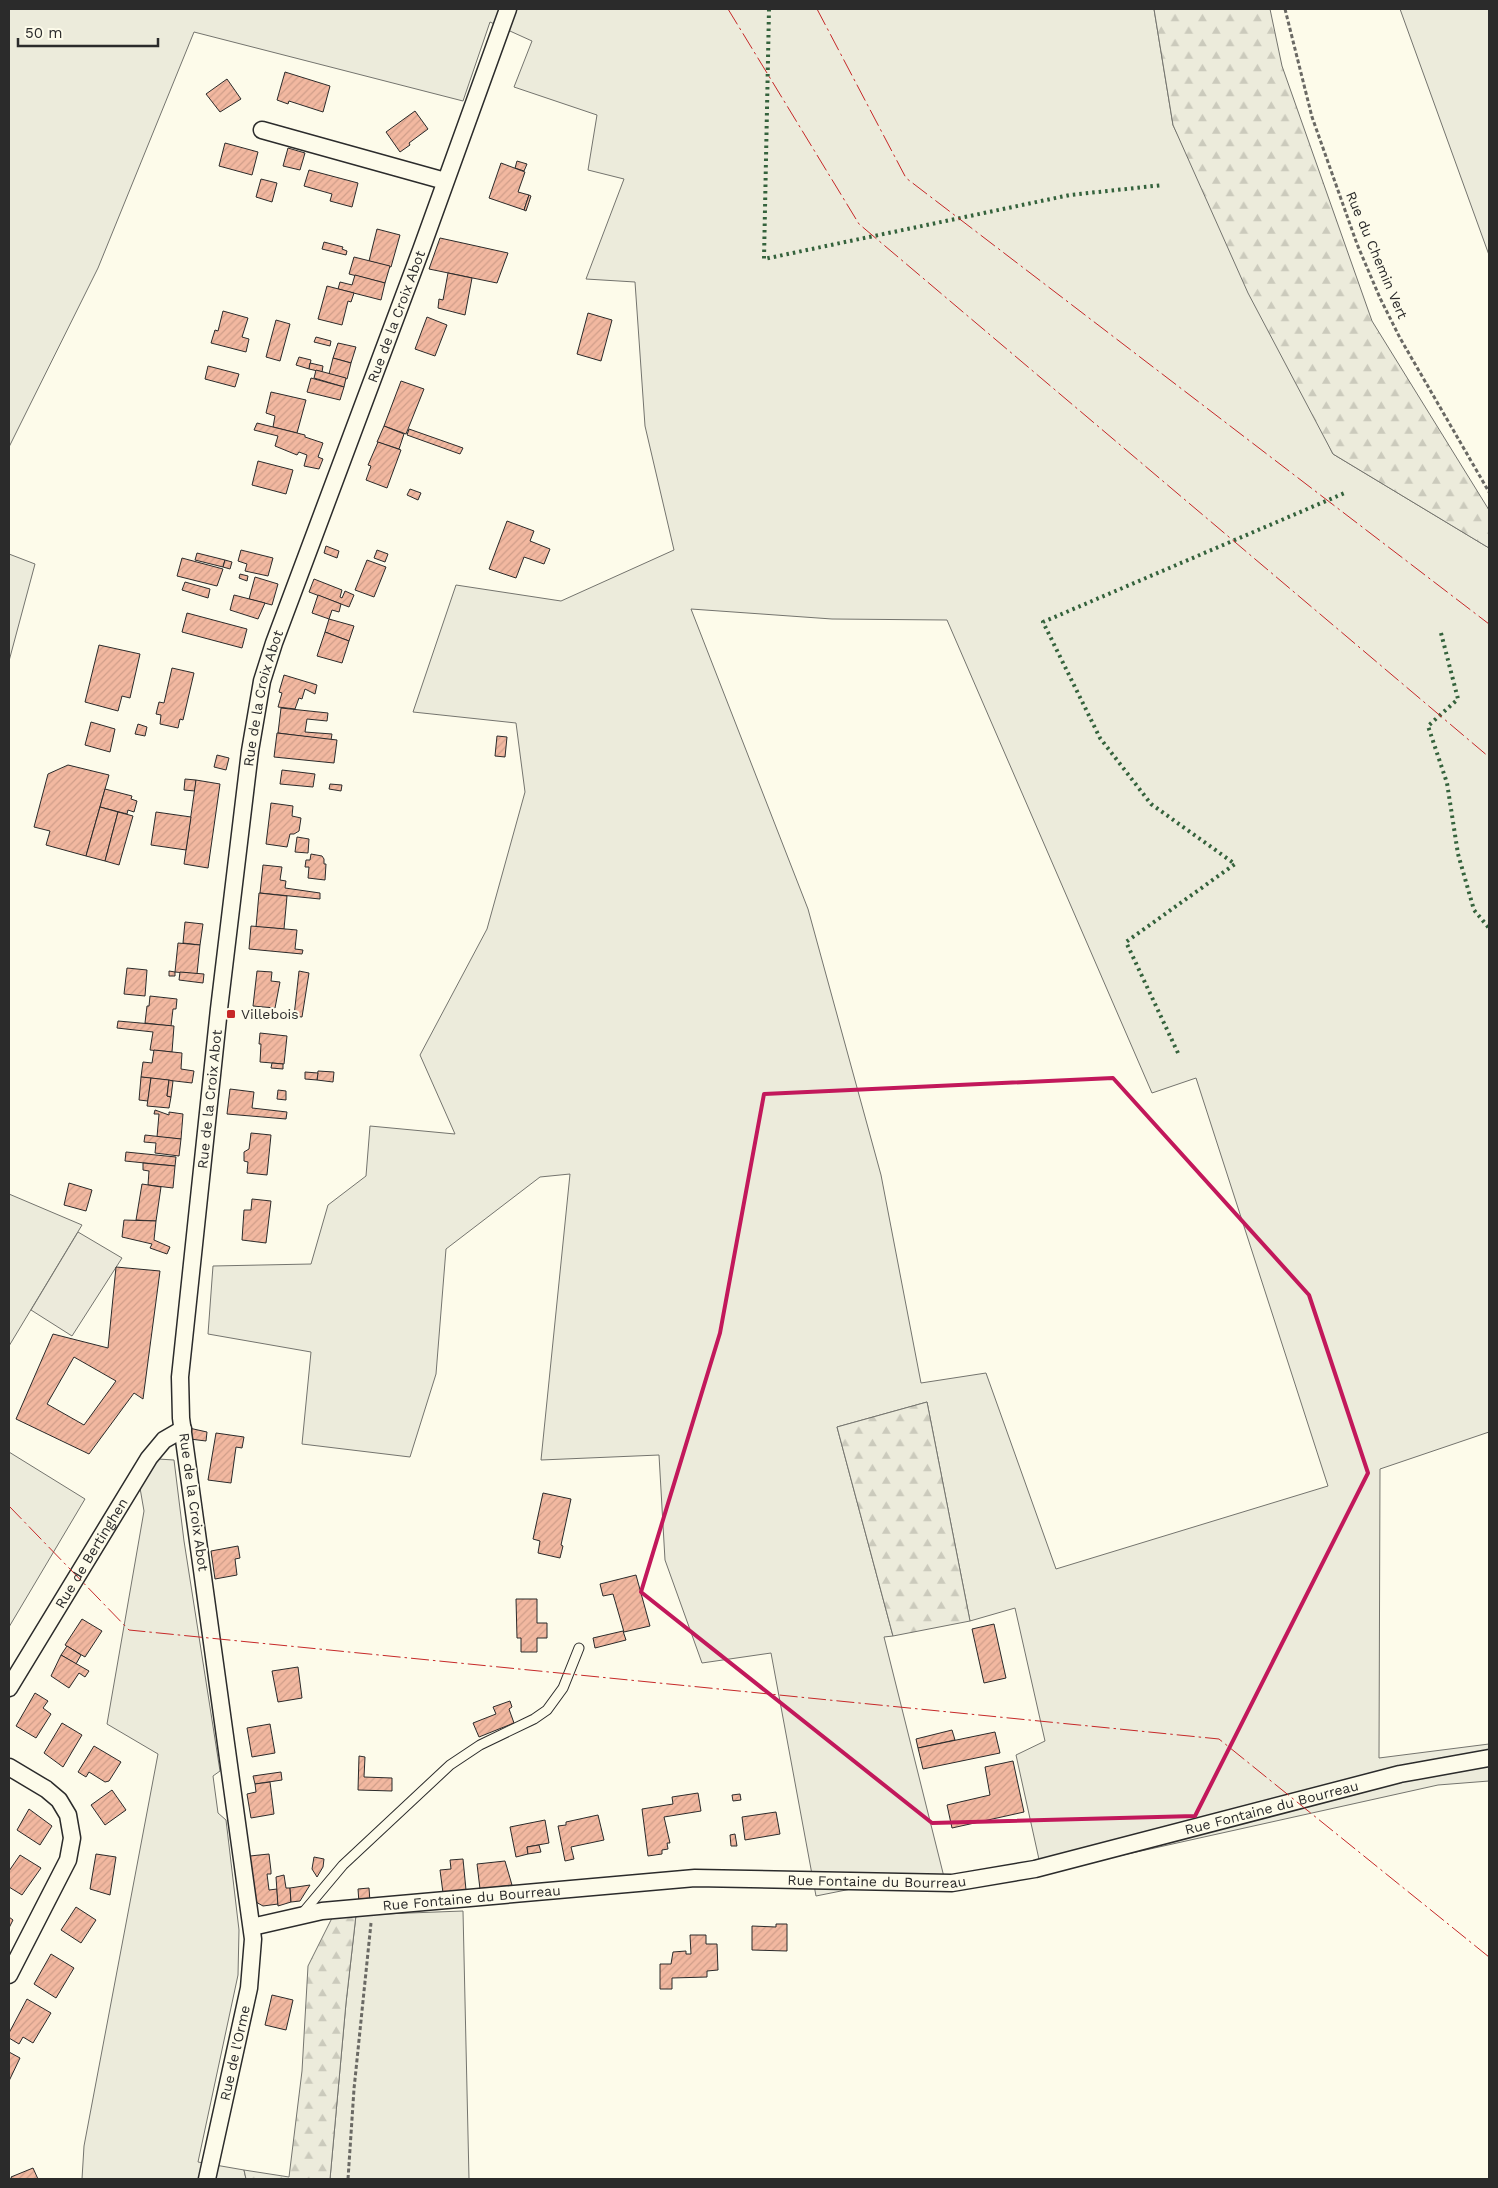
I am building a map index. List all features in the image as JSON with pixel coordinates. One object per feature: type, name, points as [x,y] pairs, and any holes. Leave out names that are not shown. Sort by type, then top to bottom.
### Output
[{"type":"street","name":"Rue de la Croix Abot","points":[[252,1927],[183,1429],[180,1377],[219,1009],[250,751],[262,681],[274,643],[508,9]]},
{"type":"street","points":[[262,130],[446,181]]},
{"type":"street","name":"Rue de Bertinghen","points":[[9,1686],[148,1458],[164,1440],[183,1429]]},
{"type":"street","name":"Rue Fontaine du Bourreau","points":[[252,1927],[322,1911],[706,1878],[952,1883],[1035,1869],[1400,1774],[1489,1758]]},
{"type":"street","points":[[9,1767],[53,1794],[68,1814],[72,1838],[68,1860],[9,1975]]},
{"type":"street","name":"Rue de l'Orme","points":[[207,2179],[249,1988],[252,1927]]},
{"type":"lane","points":[[301,1915],[343,1865],[450,1765],[480,1745],[534,1719],[547,1710],[563,1688],[579,1648]]},
{"type":"path","name":"Rue du Chemin Vert","points":[[1285,9],[1314,124],[1360,252],[1380,298],[1405,346],[1489,492]]},
{"type":"path","points":[[348,2179],[354,2090],[373,1908]]},
{"type":"highlighted area","points":[[1113,1078],[1309,1295],[1368,1473],[1195,1816],[932,1823],[641,1592],[720,1333],[764,1094]]},
{"type":"green space","points":[[9,9],[1154,9],[1173,125],[1333,454],[1489,548],[1489,1432],[1380,1469],[1379,1758],[1489,1744],[1489,1781],[1438,1785],[1042,1873],[1016,1755],[1045,1741],[1015,1608],[970,1621],[927,1402],[837,1427],[893,1636],[884,1637],[947,1889],[851,1889],[816,1896],[771,1653],[702,1663],[665,1560],[659,1455],[541,1460],[570,1174],[540,1177],[446,1249],[436,1374],[410,1457],[302,1444],[311,1352],[208,1334],[213,1266],[311,1264],[328,1205],[366,1176],[370,1126],[455,1134],[420,1055],[487,929],[525,792],[516,723],[413,712],[456,585],[561,601],[674,550],[645,426],[635,282],[586,279],[624,179],[588,170],[597,115],[514,87],[532,41],[490,22],[463,101],[194,32],[98,268],[9,447]],"holes":[[[691,609],[832,619],[947,620],[1152,1093],[1196,1078],[1328,1486],[1056,1569],[986,1373],[921,1383],[881,1175],[808,909]]]},
{"type":"green space","points":[[1154,9],[1270,9],[1282,66],[1372,321],[1489,510],[1489,548],[1333,454],[1248,293],[1173,125]]},
{"type":"green space","points":[[1400,9],[1489,9],[1489,255]]},
{"type":"green space","points":[[9,554],[35,564],[9,661]]},
{"type":"green space","points":[[9,1194],[82,1225],[9,1346]]},
{"type":"green space","points":[[927,1402],[970,1621],[893,1636],[837,1427]]},
{"type":"green space","points":[[9,1452],[85,1499],[9,1627]]},
{"type":"green space","points":[[158,1459],[174,1460],[184,1541],[220,1771],[213,1776],[218,1813],[226,1820],[239,1930],[238,1975],[198,2162],[244,2170],[246,2179],[82,2179],[84,2146],[158,1754],[107,1724],[144,1511],[140,1488]]},
{"type":"green space","points":[[463,1911],[469,2179],[330,2179],[356,1915]]},
{"type":"green space","points":[[356,1915],[330,2179],[246,2179],[244,2170],[289,2177],[302,2071],[308,1966],[333,1916]]},
{"type":"shaded area","points":[[78,1232],[122,1258],[72,1336],[31,1310]]},
{"type":"building","points":[[285,72],[330,86],[323,112],[289,101],[288,104],[277,100]]},
{"type":"building","points":[[227,79],[241,99],[220,112],[206,94]]},
{"type":"building","points":[[415,111],[428,129],[400,152],[386,132]]},
{"type":"building","points":[[225,143],[258,152],[252,175],[219,166]]},
{"type":"building","points":[[288,148],[305,153],[300,170],[283,166]]},
{"type":"building","points":[[517,161],[527,164],[524,171],[515,168]]},
{"type":"building","points":[[501,163],[525,172],[518,192],[529,195],[524,210],[489,198]]},
{"type":"building","points":[[309,170],[358,183],[352,207],[330,201],[332,194],[304,186]]},
{"type":"building","points":[[261,179],[277,183],[272,202],[256,197]]},
{"type":"building","points":[[529,195],[531,196],[526,211],[524,210]]},
{"type":"building","points":[[377,229],[400,235],[391,267],[369,261]]},
{"type":"building","points":[[440,238],[508,253],[497,283],[429,269]]},
{"type":"building","points":[[324,242],[343,247],[342,249],[347,251],[346,255],[322,249]]},
{"type":"building","points":[[354,257],[390,266],[385,283],[349,274]]},
{"type":"building","points":[[448,273],[472,278],[465,315],[438,308],[439,299],[443,300]]},
{"type":"building","points":[[355,275],[385,283],[381,300],[338,289],[340,282],[352,285]]},
{"type":"building","points":[[327,286],[354,293],[351,302],[348,301],[342,325],[318,319]]},
{"type":"building","points":[[223,311],[248,318],[242,337],[249,339],[246,352],[211,343],[215,330],[218,331]]},
{"type":"building","points":[[588,313],[612,320],[601,361],[577,354]]},
{"type":"building","points":[[427,317],[447,325],[435,356],[415,349]]},
{"type":"building","points":[[276,320],[290,324],[280,361],[266,357]]},
{"type":"building","points":[[316,337],[331,341],[330,346],[314,342]]},
{"type":"building","points":[[338,343],[356,347],[351,363],[333,358]]},
{"type":"building","points":[[299,357],[311,360],[309,369],[296,365]]},
{"type":"building","points":[[333,358],[351,363],[347,379],[329,374]]},
{"type":"building","points":[[310,363],[323,366],[322,372],[309,369]]},
{"type":"building","points":[[208,366],[239,374],[235,387],[205,379]]},
{"type":"building","points":[[316,370],[346,378],[344,387],[314,378]]},
{"type":"building","points":[[311,378],[344,387],[340,400],[307,392]]},
{"type":"building","points":[[401,381],[424,389],[406,434],[384,426]]},
{"type":"building","points":[[271,392],[306,400],[297,433],[273,427],[275,416],[266,413]]},
{"type":"building","points":[[257,423],[305,435],[305,437],[323,443],[318,457],[323,459],[319,469],[304,466],[307,455],[299,452],[297,455],[275,446],[278,436],[254,430]]},
{"type":"building","points":[[384,426],[404,434],[399,449],[377,442]]},
{"type":"building","points":[[409,429],[463,448],[460,454],[407,435]]},
{"type":"building","points":[[378,442],[401,450],[387,488],[366,480],[371,466],[368,465]]},
{"type":"building","points":[[258,461],[293,470],[286,494],[252,485]]},
{"type":"building","points":[[410,489],[421,493],[418,500],[407,495]]},
{"type":"building","points":[[507,521],[534,531],[530,541],[550,549],[544,564],[524,557],[516,578],[489,569]]},
{"type":"building","points":[[326,546],[339,551],[337,558],[324,553]]},
{"type":"building","points":[[241,550],[273,558],[268,576],[245,571],[247,564],[238,561]]},
{"type":"building","points":[[377,550],[388,554],[385,562],[374,558]]},
{"type":"building","points":[[197,553],[225,560],[223,567],[195,560]]},
{"type":"building","points":[[182,558],[223,569],[217,586],[177,576]]},
{"type":"building","points":[[225,560],[232,562],[230,569],[223,567]]},
{"type":"building","points":[[367,560],[386,567],[374,597],[355,590]]},
{"type":"building","points":[[240,574],[248,576],[247,581],[239,578]]},
{"type":"building","points":[[255,577],[278,584],[272,605],[249,599]]},
{"type":"building","points":[[314,579],[342,590],[340,597],[342,598],[345,591],[354,595],[349,607],[309,592]]},
{"type":"building","points":[[185,582],[210,589],[208,598],[182,590]]},
{"type":"building","points":[[234,595],[265,603],[258,619],[230,610]]},
{"type":"building","points":[[318,595],[341,604],[339,612],[332,610],[329,619],[312,613]]},
{"type":"building","points":[[187,613],[247,629],[242,648],[182,632]]},
{"type":"building","points":[[329,619],[354,626],[349,641],[325,632]]},
{"type":"building","points":[[325,632],[349,641],[342,663],[317,656]]},
{"type":"building","points":[[99,645],[140,654],[130,698],[122,696],[118,711],[85,702]]},
{"type":"building","points":[[172,668],[194,673],[183,720],[180,719],[178,728],[160,724],[161,715],[156,714],[159,702],[164,703]]},
{"type":"building","points":[[284,675],[317,685],[315,694],[305,689],[302,699],[299,698],[295,709],[278,707],[282,693],[279,692]]},
{"type":"building","points":[[281,708],[328,713],[327,721],[307,719],[305,732],[332,734],[331,740],[278,733]]},
{"type":"building","points":[[91,722],[115,729],[110,752],[85,745]]},
{"type":"building","points":[[138,724],[147,727],[145,736],[135,734]]},
{"type":"building","points":[[277,733],[337,740],[334,763],[274,757]]},
{"type":"building","points":[[497,736],[507,737],[505,757],[495,756]]},
{"type":"building","points":[[217,755],[229,758],[226,770],[214,767]]},
{"type":"building","points":[[68,765],[109,775],[86,856],[46,845],[50,831],[34,827],[48,774]]},
{"type":"building","points":[[282,770],[315,774],[313,787],[280,784]]},
{"type":"building","points":[[185,779],[196,780],[195,791],[184,790]]},
{"type":"building","points":[[196,780],[220,784],[208,868],[184,864]]},
{"type":"building","points":[[330,784],[342,785],[341,791],[329,789]]},
{"type":"building","points":[[105,789],[132,796],[131,799],[137,801],[134,812],[128,810],[127,814],[100,807]]},
{"type":"building","points":[[271,803],[293,806],[292,816],[301,818],[299,831],[290,834],[287,847],[266,844]]},
{"type":"building","points":[[100,807],[118,812],[105,861],[86,856]]},
{"type":"building","points":[[118,812],[133,816],[119,865],[105,861]]},
{"type":"building","points":[[156,812],[191,817],[186,850],[151,845]]},
{"type":"building","points":[[297,837],[309,839],[308,853],[295,852]]},
{"type":"building","points":[[311,854],[322,856],[324,859],[324,864],[326,864],[325,880],[308,878],[309,867],[305,867],[306,860],[310,860]]},
{"type":"building","points":[[263,865],[282,867],[280,880],[286,881],[285,888],[320,893],[320,899],[260,893]]},
{"type":"building","points":[[259,893],[287,896],[284,929],[256,927]]},
{"type":"building","points":[[185,922],[203,924],[200,945],[183,943]]},
{"type":"building","points":[[251,926],[297,930],[295,949],[303,950],[302,954],[249,949]]},
{"type":"building","points":[[178,943],[200,945],[197,974],[175,972]]},
{"type":"building","points":[[127,968],[147,970],[145,996],[124,994]]},
{"type":"building","points":[[169,971],[175,972],[175,976],[169,976]]},
{"type":"building","points":[[257,971],[272,972],[271,981],[280,982],[275,1008],[253,1006]]},
{"type":"building","points":[[299,971],[309,973],[302,1017],[294,1016]]},
{"type":"building","points":[[180,972],[204,974],[203,983],[179,980]]},
{"type":"building","points":[[150,996],[177,999],[176,1009],[173,1009],[171,1026],[145,1023]]},
{"type":"building","points":[[118,1021],[174,1026],[172,1052],[150,1050],[153,1032],[117,1028]]},
{"type":"building","points":[[260,1033],[287,1036],[284,1064],[260,1062]]},
{"type":"building","points":[[154,1050],[182,1053],[181,1069],[194,1071],[192,1083],[141,1077],[143,1062],[152,1063]]},
{"type":"building","points":[[272,1063],[283,1064],[283,1069],[271,1068]]},
{"type":"building","points":[[318,1071],[334,1072],[333,1082],[317,1080]]},
{"type":"building","points":[[305,1072],[318,1073],[317,1080],[305,1079]]},
{"type":"building","points":[[141,1077],[151,1078],[148,1101],[139,1100]]},
{"type":"building","points":[[151,1078],[169,1080],[167,1096],[171,1097],[169,1108],[147,1106]]},
{"type":"building","points":[[169,1080],[173,1081],[171,1097],[167,1096]]},
{"type":"building","points":[[230,1089],[254,1092],[252,1108],[287,1112],[286,1119],[227,1114]]},
{"type":"building","points":[[278,1090],[286,1091],[286,1100],[277,1099]]},
{"type":"building","points":[[155,1110],[169,1115],[169,1112],[183,1114],[181,1139],[157,1137],[159,1114],[154,1114]]},
{"type":"building","points":[[251,1133],[271,1135],[267,1175],[247,1173],[248,1162],[244,1161],[244,1152],[249,1149]]},
{"type":"building","points":[[145,1135],[181,1139],[179,1156],[155,1153],[156,1143],[144,1142]]},
{"type":"building","points":[[126,1152],[176,1157],[175,1166],[125,1161]]},
{"type":"building","points":[[143,1163],[175,1166],[173,1188],[148,1185],[149,1171],[143,1170]]},
{"type":"building","points":[[69,1183],[92,1190],[86,1211],[64,1205]]},
{"type":"building","points":[[142,1184],[161,1187],[156,1221],[136,1220]]},
{"type":"building","points":[[252,1199],[271,1201],[266,1243],[242,1240],[244,1210],[251,1210]]},
{"type":"building","points":[[124,1220],[156,1221],[154,1240],[170,1247],[167,1254],[150,1248],[152,1244],[122,1237]]},
{"type":"building","points":[[116,1267],[160,1271],[143,1399],[134,1393],[89,1454],[16,1419],[53,1334],[108,1348]],"holes":[[[74,1357],[116,1381],[84,1425],[47,1404]]]},
{"type":"building","points":[[189,1428],[207,1432],[206,1441],[190,1439]]},
{"type":"building","points":[[216,1433],[244,1437],[242,1448],[236,1447],[231,1483],[208,1480]]},
{"type":"building","points":[[543,1493],[571,1499],[560,1558],[538,1553],[540,1541],[533,1539]]},
{"type":"building","points":[[238,1546],[240,1558],[235,1559],[237,1575],[215,1579],[211,1551]]},
{"type":"building","points":[[636,1575],[650,1626],[624,1632],[613,1594],[603,1596],[600,1584]]},
{"type":"building","points":[[516,1599],[537,1599],[537,1623],[547,1623],[547,1638],[537,1638],[537,1652],[521,1652],[521,1638],[517,1638]]},
{"type":"building","points":[[82,1619],[102,1631],[85,1657],[65,1645]]},
{"type":"building","points":[[994,1624],[1006,1678],[984,1683],[972,1629]]},
{"type":"building","points":[[623,1631],[626,1640],[595,1648],[593,1638]]},
{"type":"building","points":[[67,1646],[81,1655],[76,1664],[61,1655]]},
{"type":"building","points":[[61,1655],[89,1671],[85,1677],[79,1673],[69,1688],[51,1676]]},
{"type":"building","points":[[298,1667],[302,1698],[278,1702],[272,1671]]},
{"type":"building","points":[[35,1693],[48,1701],[43,1708],[51,1714],[36,1738],[16,1726]]},
{"type":"building","points":[[510,1701],[512,1707],[509,1709],[514,1723],[479,1737],[473,1723],[496,1714],[493,1707]]},
{"type":"building","points":[[62,1723],[82,1735],[63,1767],[44,1753]]},
{"type":"building","points":[[270,1724],[275,1753],[252,1757],[247,1728]]},
{"type":"building","points":[[952,1730],[955,1740],[918,1748],[916,1739]]},
{"type":"building","points":[[995,1732],[1000,1753],[923,1769],[918,1748]]},
{"type":"building","points":[[94,1746],[121,1762],[109,1781],[105,1782],[89,1772],[86,1777],[78,1772]]},
{"type":"building","points":[[359,1756],[365,1757],[364,1777],[392,1778],[392,1791],[358,1790]]},
{"type":"building","points":[[1013,1761],[1024,1812],[952,1828],[947,1805],[990,1795],[985,1767]]},
{"type":"building","points":[[281,1772],[282,1780],[255,1784],[253,1776]]},
{"type":"building","points":[[270,1782],[274,1814],[251,1818],[247,1794],[256,1792],[255,1784]]},
{"type":"building","points":[[112,1790],[126,1810],[105,1825],[91,1805]]},
{"type":"building","points":[[698,1793],[701,1811],[664,1817],[670,1843],[667,1843],[668,1849],[662,1850],[662,1854],[648,1856],[642,1809],[673,1804],[672,1797]]},
{"type":"building","points":[[740,1794],[741,1800],[733,1801],[732,1795]]},
{"type":"building","points":[[29,1809],[52,1826],[40,1845],[17,1830]]},
{"type":"building","points":[[776,1812],[780,1834],[745,1840],[742,1817]]},
{"type":"building","points":[[598,1815],[604,1840],[571,1847],[574,1859],[565,1861],[558,1826],[566,1825],[566,1822]]},
{"type":"building","points":[[545,1820],[549,1843],[527,1847],[528,1854],[516,1857],[510,1827]]},
{"type":"building","points":[[735,1834],[737,1846],[731,1846],[730,1835]]},
{"type":"building","points":[[539,1845],[541,1852],[528,1854],[527,1847]]},
{"type":"building","points":[[96,1854],[116,1857],[110,1895],[90,1889]]},
{"type":"building","points":[[269,1854],[271,1874],[267,1874],[269,1890],[277,1889],[278,1904],[263,1906],[256,1902],[250,1856]]},
{"type":"building","points":[[20,1855],[41,1868],[22,1895],[9,1887],[9,1871]]},
{"type":"building","points":[[314,1857],[324,1859],[323,1867],[317,1877],[312,1869]]},
{"type":"building","points":[[463,1859],[466,1890],[443,1893],[440,1870],[451,1869],[450,1860]]},
{"type":"building","points":[[505,1861],[512,1885],[480,1889],[477,1864]]},
{"type":"building","points":[[284,1875],[286,1888],[290,1888],[291,1902],[278,1906],[276,1877]]},
{"type":"building","points":[[310,1885],[300,1901],[291,1902],[290,1888]]},
{"type":"building","points":[[369,1888],[370,1902],[359,1903],[358,1889]]},
{"type":"building","points":[[76,1907],[96,1920],[81,1943],[61,1930]]},
{"type":"building","points":[[9,1917],[13,1920],[9,1928]]},
{"type":"building","points":[[776,1924],[787,1924],[787,1951],[752,1950],[752,1926],[776,1927]]},
{"type":"building","points":[[690,1935],[706,1935],[706,1944],[717,1944],[718,1970],[707,1971],[707,1977],[672,1978],[672,1989],[660,1989],[660,1964],[671,1964],[673,1952],[686,1951],[686,1954],[691,1954]]},
{"type":"building","points":[[51,1954],[74,1968],[56,1998],[34,1984]]},
{"type":"building","points":[[272,1995],[293,2000],[286,2030],[265,2025]]},
{"type":"building","points":[[27,1999],[51,2013],[33,2043],[23,2037],[19,2044],[9,2038],[9,2033]]},
{"type":"building","points":[[9,2052],[20,2058],[9,2081]]},
{"type":"building","points":[[33,2168],[38,2179],[12,2179],[11,2177]]},
{"type":"hedge","points":[[769,9],[764,259],[1070,195],[1163,185]]},
{"type":"hedge","points":[[1178,1053],[1126,942],[1235,864],[1151,804],[1100,738],[1043,622],[1347,492]]},
{"type":"hedge","points":[[1441,633],[1458,699],[1428,726],[1447,783],[1458,854],[1474,910],[1489,928]]},
{"type":"power","points":[[728,9],[859,224],[1489,757]]},
{"type":"power","points":[[817,9],[906,178],[1489,624]]},
{"type":"power","points":[[9,1506],[129,1630],[1219,1739],[1489,1957]]},
{"type":"place","name":"Villebois","points":[[231,1014]]}]
